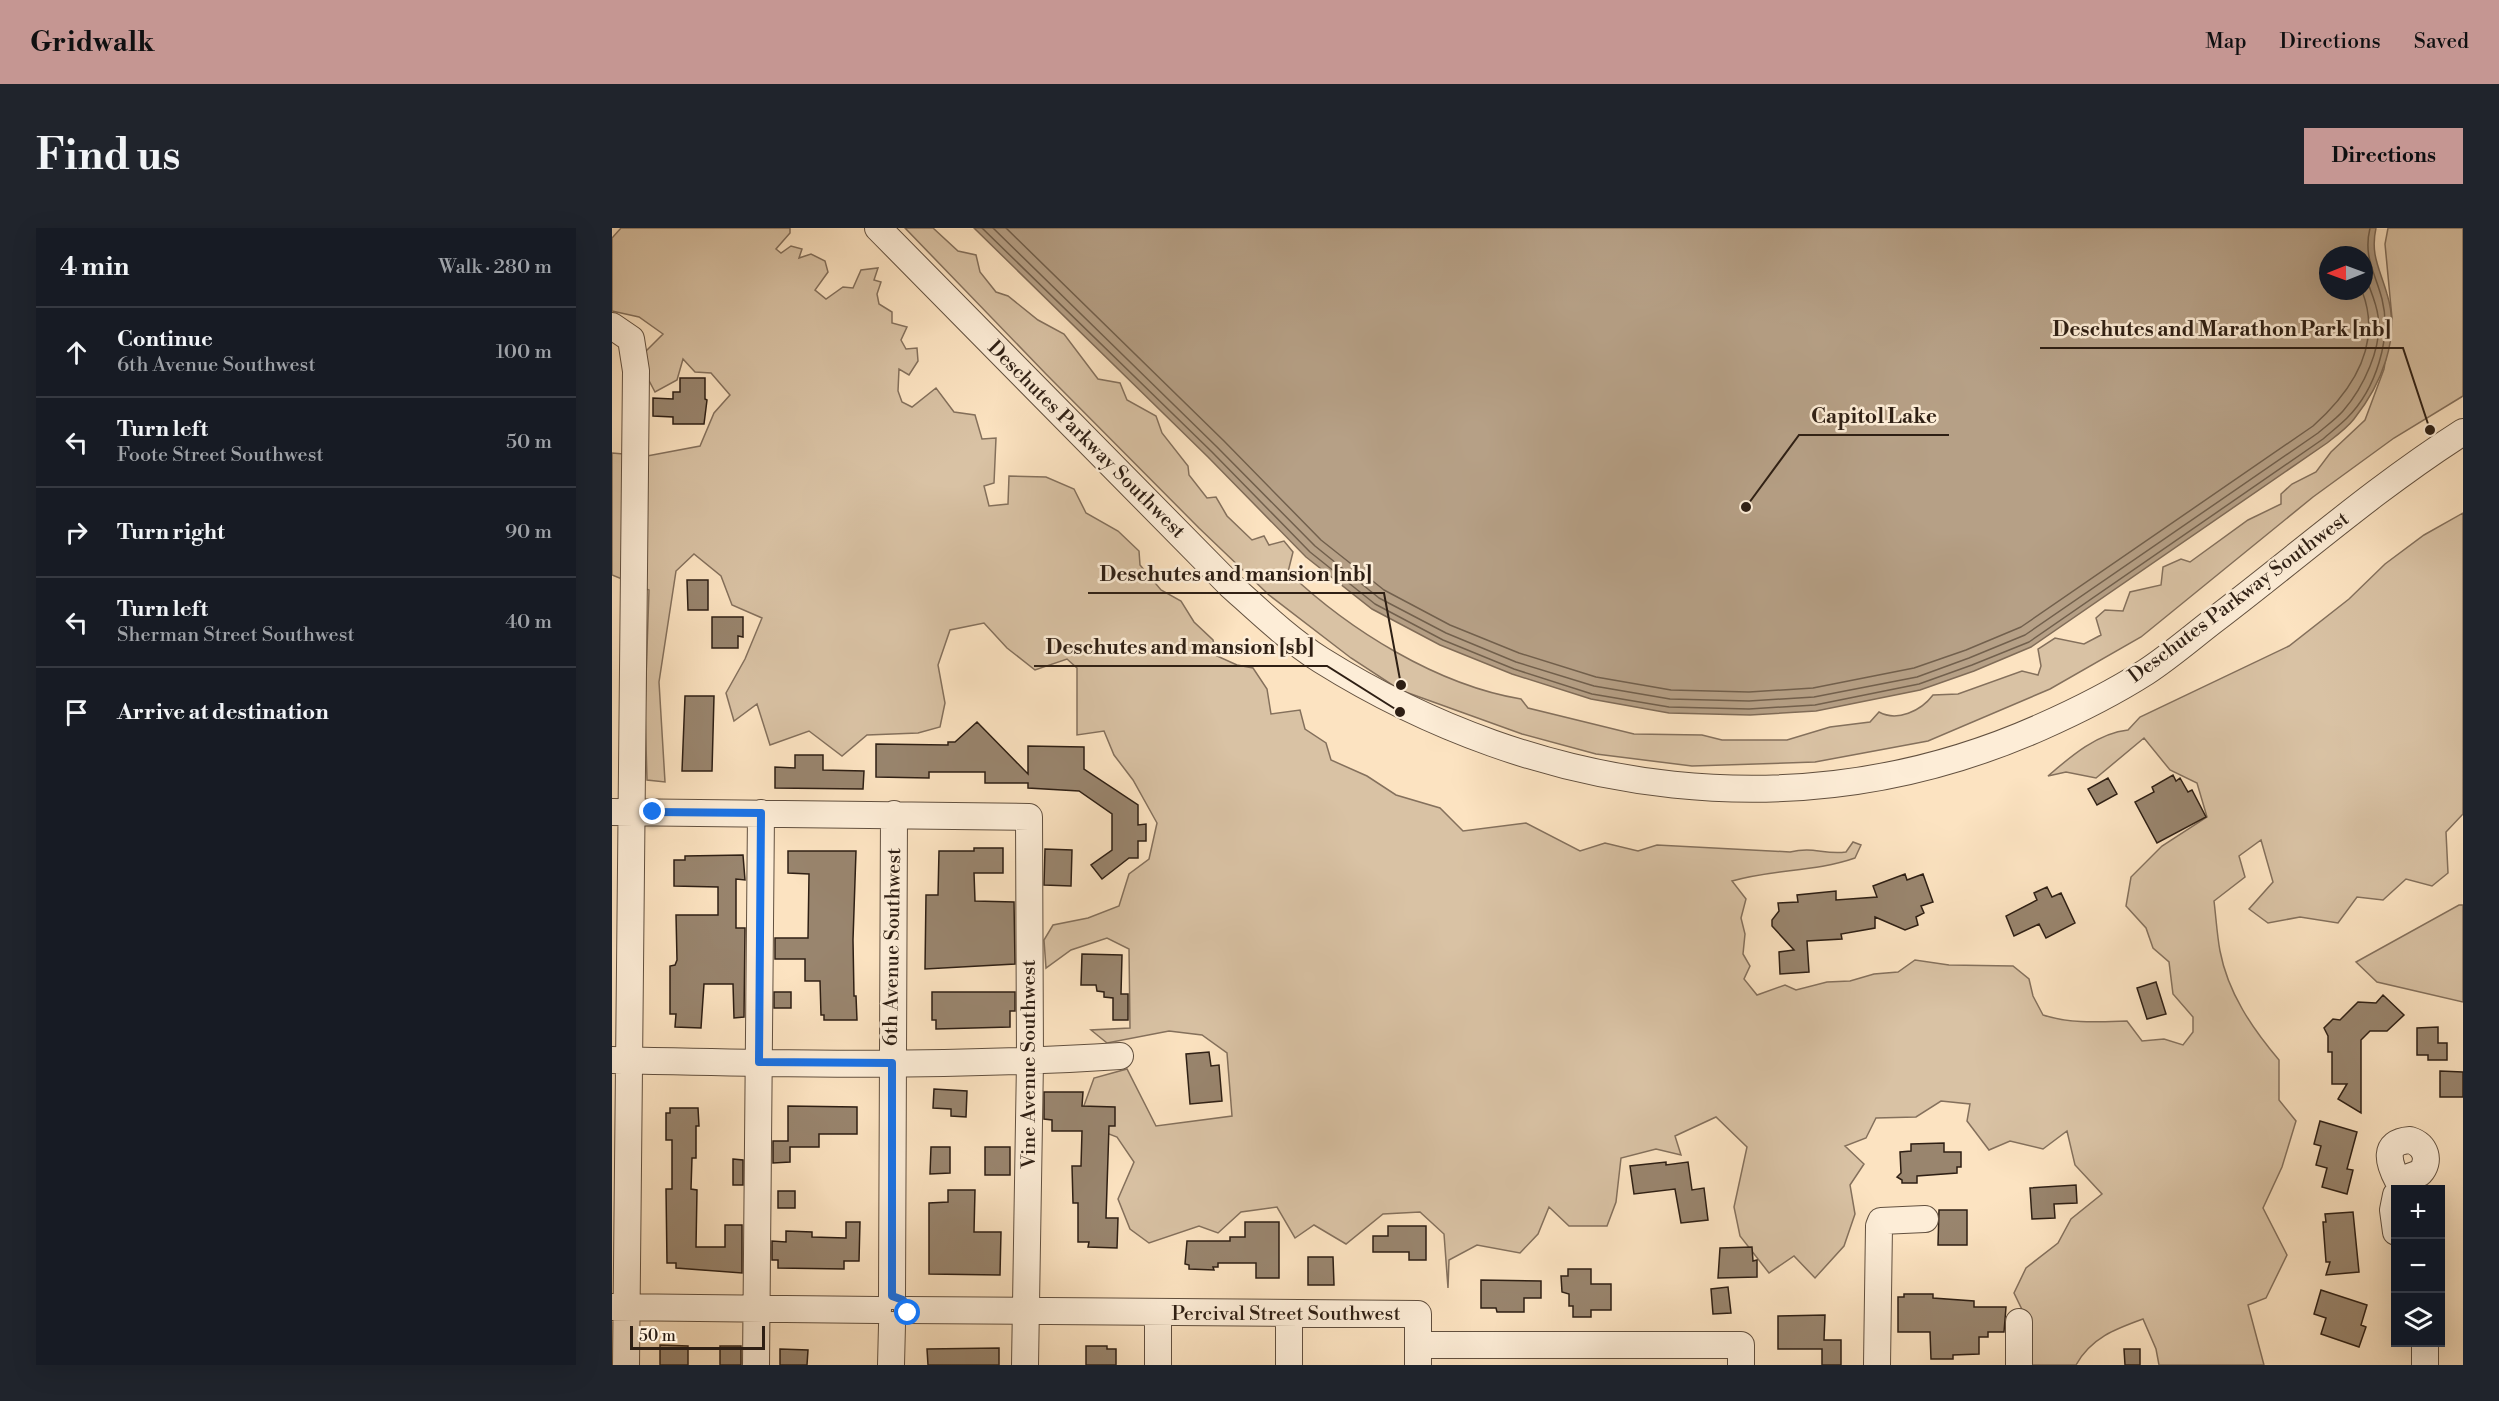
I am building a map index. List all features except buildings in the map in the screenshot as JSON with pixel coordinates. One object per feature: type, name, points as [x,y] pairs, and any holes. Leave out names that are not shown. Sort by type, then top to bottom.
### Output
[{"type":"street","name":"Deschutes Parkway Southwest","points":[[878,228],[1230,585],[1272,623],[1318,659],[1403,705],[1460,731],[1504,747],[1613,777],[1732,789],[1801,788],[1872,779],[1949,761],[2013,739],[2078,710],[2146,672],[2311,544],[2463,432]]},
{"type":"street","points":[[612,326],[631,339],[636,370],[621,812],[620,1307],[626,1365]]},
{"type":"street","points":[[621,812],[894,814]]},
{"type":"street","points":[[756,1365],[761,813]]},
{"type":"street","name":"Vine Avenue Southwest","points":[[894,814],[1029,817],[1030,1061],[1025,1365]]},
{"type":"street","name":"6th Avenue Southwest","points":[[891,1365],[894,814]]},
{"type":"street","points":[[620,1061],[892,1063],[1030,1061],[1120,1056]]},
{"type":"street","points":[[1877,1365],[1879,1226],[1881,1221],[1925,1219]]},
{"type":"street","name":"Percival Street Southwest","points":[[620,1307],[1418,1314],[1418,1355],[1741,1355]]},
{"type":"street","points":[[1158,1313],[1158,1365]]},
{"type":"street","points":[[1289,1313],[1289,1365]]},
{"type":"street","points":[[2019,1322],[2019,1365]]},
{"type":"street","points":[[2425,1347],[2426,1365]]},
{"type":"shaded area","points":[[621,228],[790,228],[790,233],[776,249],[781,253],[791,246],[802,249],[799,258],[811,254],[825,261],[828,272],[815,290],[826,299],[843,287],[853,288],[861,270],[878,268],[874,280],[881,282],[877,294],[879,304],[892,312],[892,323],[907,327],[901,340],[906,349],[917,348],[918,361],[909,375],[899,369],[898,391],[902,402],[912,407],[936,388],[954,412],[975,415],[982,439],[996,438],[994,483],[984,486],[989,506],[1008,504],[1009,476],[1046,477],[1074,489],[1086,513],[1118,531],[1139,551],[1140,565],[1161,590],[1181,601],[1194,622],[1213,640],[1217,656],[1237,665],[1253,668],[1267,689],[1271,714],[1300,710],[1305,729],[1326,743],[1331,760],[1367,776],[1396,795],[1440,808],[1463,831],[1526,823],[1580,851],[1605,843],[1638,851],[1657,845],[1838,853],[1846,852],[1853,842],[1861,845],[1855,858],[1840,863],[1762,874],[1732,881],[1746,899],[1741,918],[1745,934],[1743,954],[1750,966],[1744,979],[1757,995],[1785,985],[1796,990],[1827,982],[1850,981],[1874,974],[1898,972],[1915,960],[1949,965],[2013,966],[2029,979],[2033,996],[2043,1015],[2074,1021],[2127,1021],[2142,1041],[2164,1039],[2183,1045],[2193,1032],[2193,1017],[2173,994],[2169,962],[2153,948],[2146,928],[2126,906],[2131,877],[2162,846],[2207,817],[2197,783],[2170,770],[2144,738],[2096,778],[2066,772],[2048,776],[2076,753],[2096,741],[2128,730],[2140,717],[2289,646],[2349,599],[2385,564],[2424,535],[2463,513],[2463,814],[2446,832],[2448,873],[2432,886],[2406,879],[2383,900],[2357,897],[2338,923],[2300,917],[2268,923],[2249,909],[2273,882],[2261,840],[2239,856],[2245,877],[2214,901],[2220,951],[2229,981],[2242,1009],[2279,1060],[2279,1100],[2296,1121],[2282,1167],[2263,1208],[2287,1255],[2266,1298],[2248,1305],[2264,1365],[2159,1365],[2156,1349],[2143,1319],[2113,1331],[2096,1341],[2076,1365],[2028,1365],[2029,1324],[2014,1293],[2026,1268],[2058,1243],[2071,1219],[2102,1194],[2075,1165],[2067,1131],[2043,1149],[2010,1141],[1989,1150],[1967,1121],[1970,1104],[1941,1101],[1916,1117],[1876,1118],[1866,1138],[1845,1146],[1864,1164],[1850,1185],[1855,1214],[1844,1246],[1815,1278],[1794,1256],[1769,1273],[1740,1236],[1734,1207],[1747,1147],[1716,1117],[1675,1136],[1681,1155],[1656,1149],[1621,1158],[1616,1202],[1607,1226],[1569,1226],[1549,1207],[1538,1234],[1520,1253],[1477,1245],[1449,1260],[1448,1288],[1444,1234],[1420,1212],[1383,1214],[1346,1244],[1314,1225],[1295,1238],[1277,1207],[1241,1212],[1218,1233],[1199,1226],[1149,1243],[1130,1229],[1118,1199],[1134,1162],[1117,1137],[1078,1122],[1094,1078],[1127,1069],[1156,1126],[1232,1116],[1227,1053],[1202,1035],[1169,1031],[1107,1043],[1091,1030],[1130,1028],[1129,949],[1107,938],[1071,950],[1046,968],[1044,940],[1053,925],[1088,918],[1119,906],[1129,874],[1149,859],[1157,823],[1133,780],[1114,755],[1104,731],[1077,735],[1077,668],[1067,659],[1035,670],[1007,648],[984,623],[950,630],[938,665],[945,703],[940,727],[918,733],[867,735],[842,756],[809,731],[770,745],[757,704],[734,721],[726,693],[745,659],[762,618],[732,605],[721,576],[694,554],[676,571],[659,682],[665,782],[647,780],[645,709],[649,590],[612,575],[612,453],[647,456],[700,446],[714,413],[730,395],[711,373],[695,372],[683,359],[677,380],[655,392],[644,371],[644,353],[663,334],[639,317],[612,311],[612,238]]},
{"type":"shaded area","points":[[905,228],[933,228],[958,251],[976,255],[980,272],[996,292],[1008,296],[1038,320],[1064,334],[1098,379],[1120,383],[1127,400],[1156,416],[1162,433],[1188,466],[1189,475],[1207,498],[1216,497],[1227,516],[1252,540],[1264,536],[1269,545],[1284,541],[1293,552],[1288,572],[1312,594],[1366,634],[1426,668],[1489,692],[1521,699],[1528,708],[1634,734],[1702,735],[1722,740],[1787,740],[1830,727],[1870,722],[1879,712],[1893,716],[1908,713],[1922,706],[1933,695],[1958,694],[2022,671],[2038,675],[2041,666],[2038,649],[2055,638],[2084,644],[2101,635],[2096,618],[2105,610],[2123,611],[2130,592],[2161,585],[2163,567],[2181,559],[2190,562],[2248,520],[2281,504],[2281,494],[2292,484],[2316,472],[2331,452],[2365,420],[2384,369],[2392,318],[2385,244],[2388,228],[2463,228],[2463,396],[2394,438],[2313,497],[2141,637],[2050,689],[1928,741],[1815,762],[1692,766],[1596,754],[1522,734],[1400,690],[1351,658],[1269,595],[1199,528]]},
{"type":"shaded area","points":[[2459,905],[2463,905],[2463,1002],[2377,982],[2356,962]]},
{"type":"water","points":[[974,228],[2376,228],[2375,254],[2391,311],[2390,344],[2373,391],[2345,429],[2031,647],[1920,690],[1816,711],[1750,715],[1669,713],[1591,699],[1512,674],[1440,645],[1372,609],[1306,557],[1208,457]]},
{"type":"place","name":"Deschutes and Marathon Park [nb]","points":[[2430,430]]},
{"type":"place","name":"Capitol Lake","points":[[1746,507]]},
{"type":"place","name":"Deschutes and mansion [nb]","points":[[1401,685]]},
{"type":"place","name":"Deschutes and mansion [sb]","points":[[1400,712]]},
{"type":"route","points":[[653,812],[761,813],[759,1062],[892,1063],[892,1296],[903,1300],[908,1313]]}]
